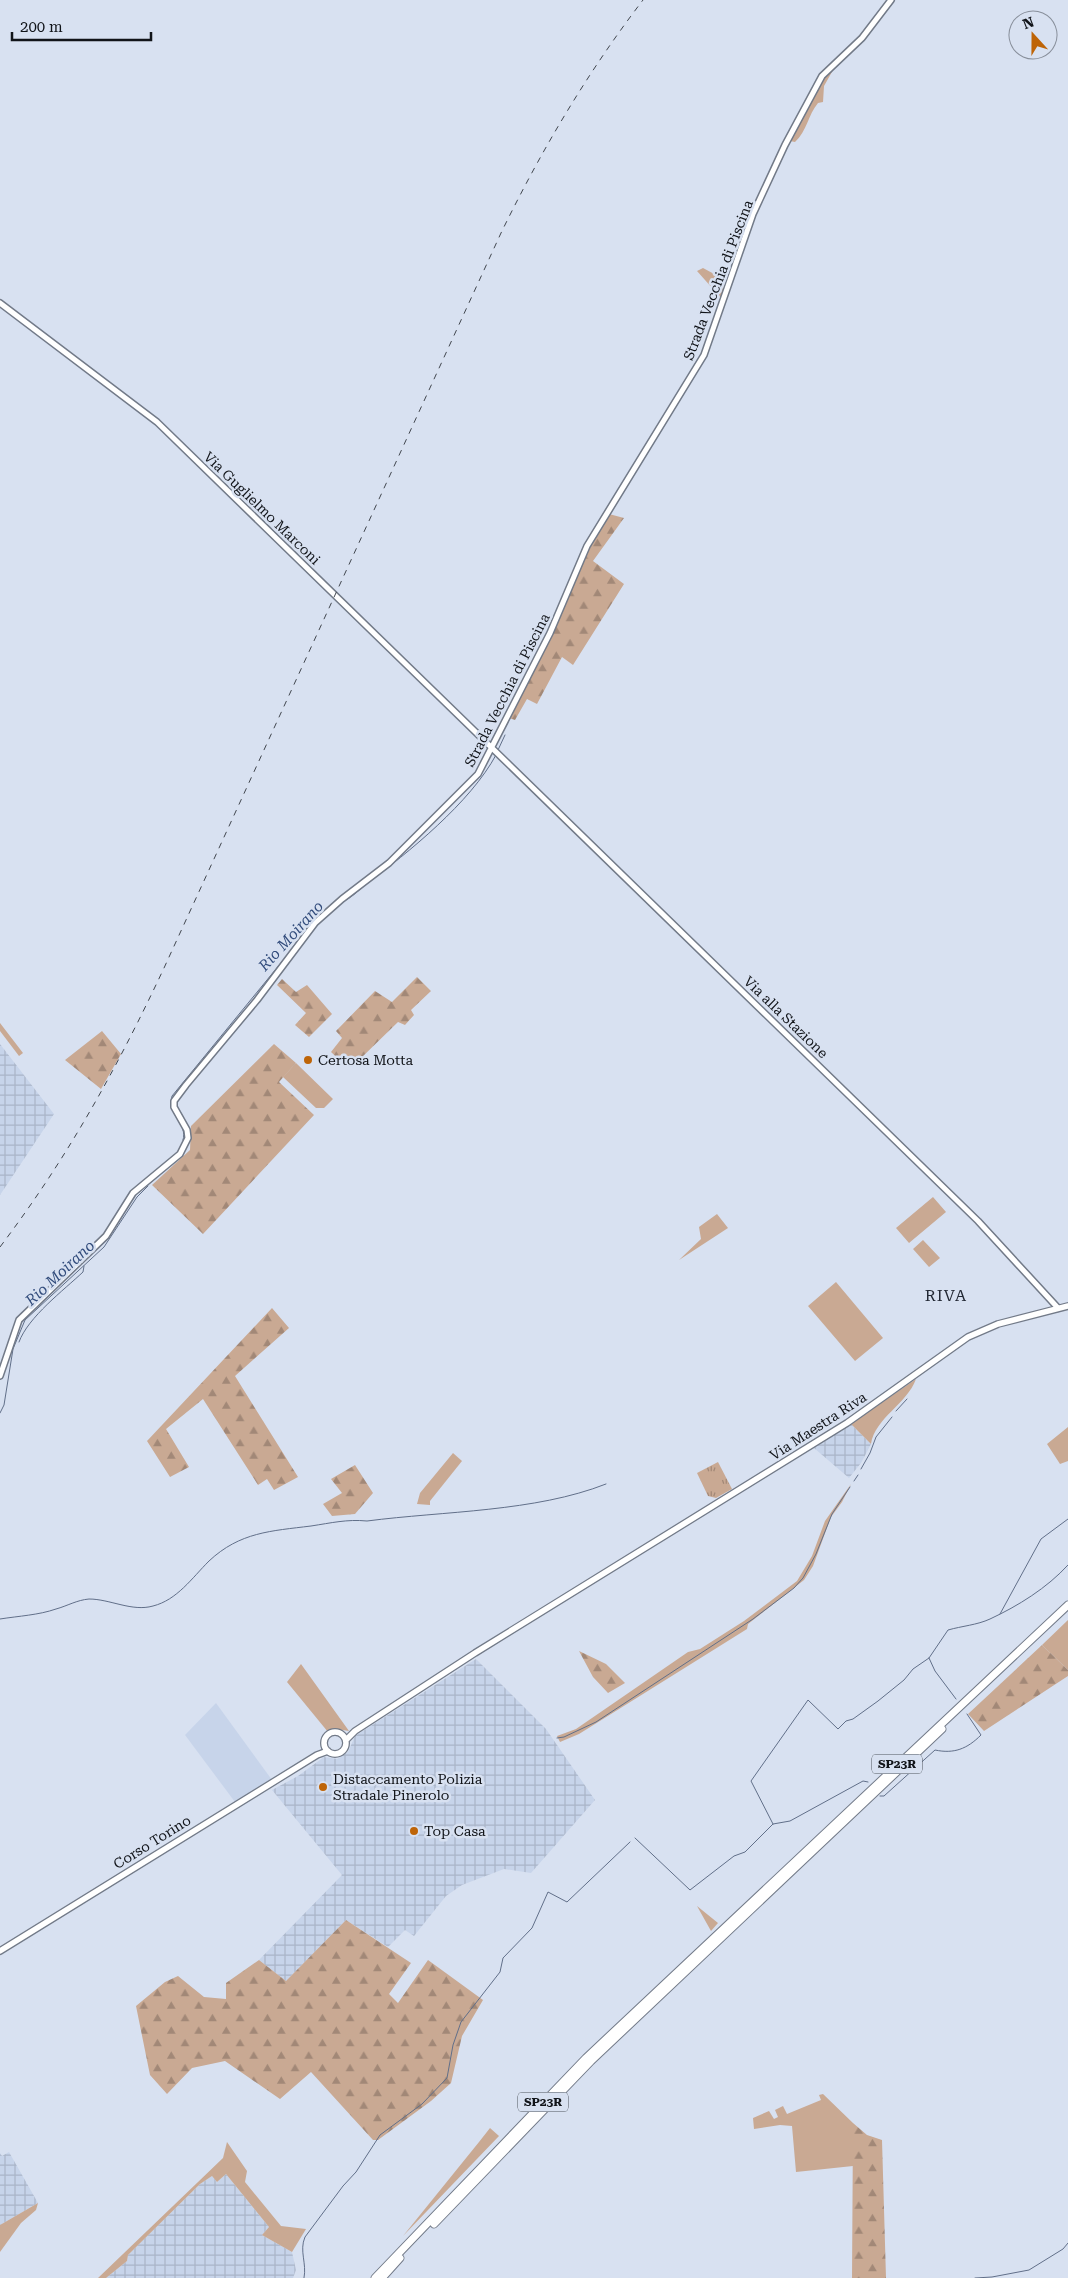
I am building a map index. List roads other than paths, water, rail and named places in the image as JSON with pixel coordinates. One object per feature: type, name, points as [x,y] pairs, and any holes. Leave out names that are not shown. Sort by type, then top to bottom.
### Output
[{"type":"highway","name":"SP23R","points":[[382,2278],[591,2061],[729,1925],[1068,1605]]},
{"type":"highway","name":"SP23R","points":[[729,1925],[1068,1611]]},
{"type":"highway","name":"SP23R","points":[[375,2278],[586,2058],[720,1934]]},
{"type":"main road","name":"Via Maestra Riva","points":[[355,1731],[847,1424],[968,1337],[998,1324],[1068,1306]]},
{"type":"main road","points":[[317,1755],[329,1735],[335,1733],[342,1735],[355,1731]]},
{"type":"main road","points":[[346,1740],[355,1731]]},
{"type":"main road","points":[[317,1755],[328,1751],[335,1754],[342,1752],[346,1746],[346,1740],[342,1735]]},
{"type":"main road","points":[[325,1744],[328,1751]]},
{"type":"main road","name":"Corso Torino","points":[[0,1951],[317,1755]]},
{"type":"street","name":"Strada Vecchia di Piscina","points":[[0,1376],[19,1320],[106,1236],[133,1193],[180,1154],[188,1138],[184,1122],[174,1107],[177,1096],[257,1000],[303,939],[340,902],[385,867],[478,774],[550,633],[587,546],[704,355],[737,267],[750,223],[785,145],[822,76],[862,38],[891,0]]},
{"type":"street","name":"Via Guglielmo Marconi","points":[[0,303],[157,422],[492,747]]},
{"type":"street","name":"Via alla Stazione","points":[[492,747],[978,1221],[1058,1308]]},
{"type":"waterway","name":"Rio Moirano","points":[[498,750],[505,735]]},
{"type":"waterway","name":"Rio Moirano","points":[[341,902],[353,895],[400,858],[455,809],[485,773],[496,755]]},
{"type":"waterway","name":"Rio Moirano","points":[[288,955],[312,922]]},
{"type":"waterway","name":"Rio Moirano","points":[[183,1140],[183,1129],[173,1108],[172,1096],[285,958]]},
{"type":"waterway","points":[[183,1154],[187,1146]]},
{"type":"waterway","points":[[150,1183],[178,1159]]},
{"type":"waterway","name":"Rio Moirano","points":[[0,1413],[4,1405],[13,1349],[25,1320],[104,1247],[137,1197],[148,1186]]},
{"type":"waterway","name":"Rio Moirano","points":[[19,1342],[30,1323],[47,1304],[83,1272],[84,1266]]},
{"type":"waterway","points":[[896,1411],[907,1399]]},
{"type":"waterway","points":[[861,1469],[876,1437],[892,1417]]},
{"type":"waterway","points":[[854,1481],[858,1475]]},
{"type":"waterway","points":[[0,1619],[43,1613],[89,1599],[137,1607],[153,1606],[177,1594],[221,1551],[244,1538],[257,1534],[346,1521],[367,1521],[519,1505],[550,1500],[606,1484]]},
{"type":"waterway","points":[[557,1738],[564,1737],[596,1722],[753,1619],[794,1588],[803,1578],[816,1554],[832,1514],[850,1487]]},
{"type":"waterway","points":[[1000,1614],[1041,1539],[1068,1519]]},
{"type":"waterway","points":[[773,1824],[751,1781],[808,1700],[838,1729],[846,1721],[853,1719],[878,1701],[904,1680],[913,1669],[929,1658],[948,1630],[985,1621],[1001,1614],[1032,1596],[1068,1565]]},
{"type":"waterway","points":[[929,1658],[935,1671],[956,1699]]},
{"type":"waterway","points":[[880,1796],[884,1796],[935,1750],[954,1751],[971,1744],[981,1735],[967,1714]]},
{"type":"waterway","points":[[635,1838],[690,1890],[734,1856],[745,1852],[773,1824],[790,1821],[863,1781],[868,1782]]},
{"type":"waterway","points":[[304,2278],[303,2242],[305,2237],[343,2186],[356,2172],[380,2135],[422,2104],[447,2078],[453,2045],[461,2022],[500,1972],[503,1958],[532,1928],[548,1892],[567,1902],[630,1842]]},
{"type":"waterway","name":"Rio Moirano","points":[[975,2278],[992,2277],[1029,2270],[1063,2249],[1068,2243]]},
{"type":"railway","points":[[0,1247],[48,1180],[90,1112],[146,1006],[516,202],[584,84],[643,0]]},
{"type":"place","name":"Certosa Motta","points":[[308,1060]]},
{"type":"place","name":"Distaccamento Polizia Stradale Pinerolo","points":[[323,1787]]},
{"type":"place","name":"Top Casa","points":[[414,1831]]},
{"type":"district","name":"RIVA","points":[[946,1295]]}]
